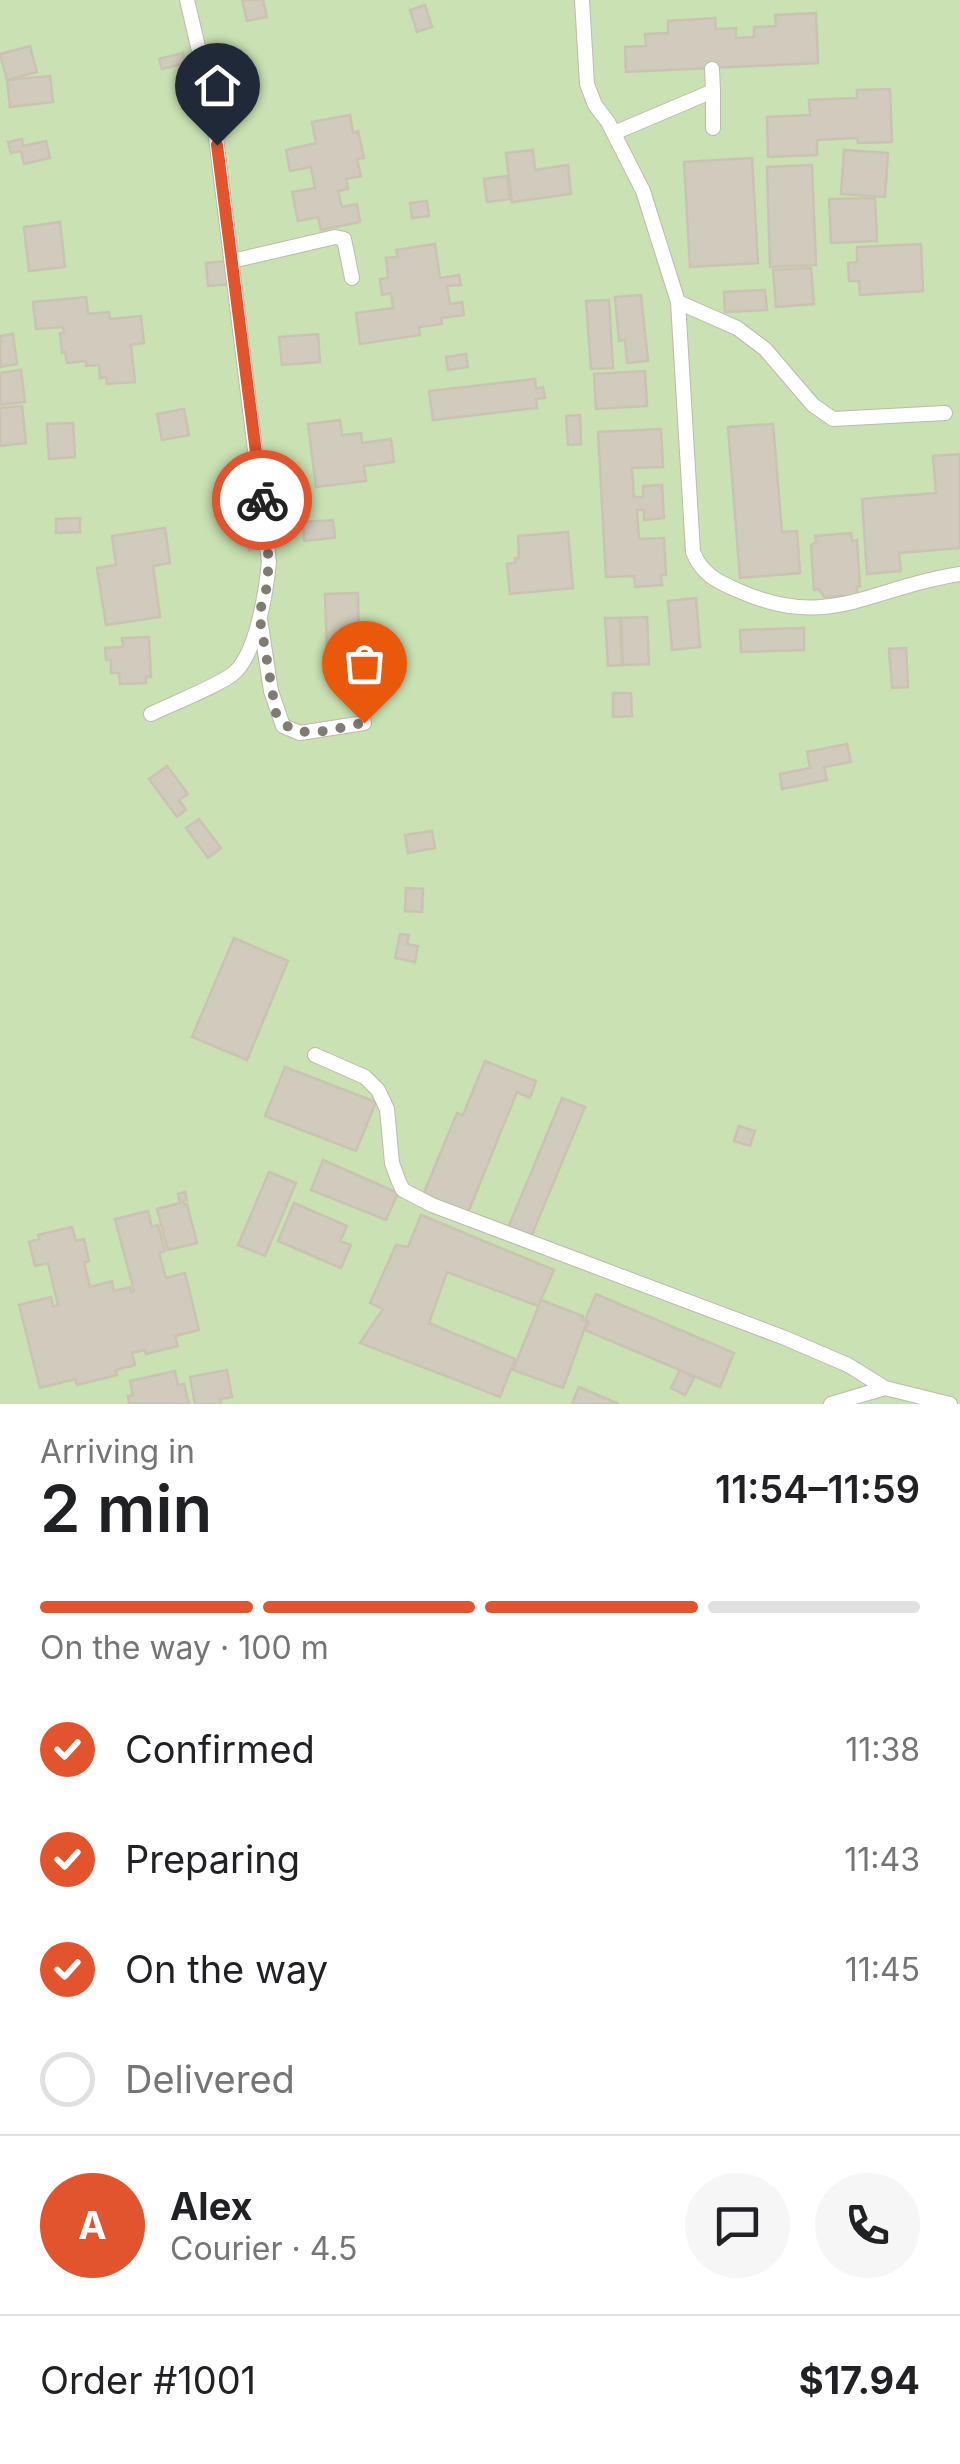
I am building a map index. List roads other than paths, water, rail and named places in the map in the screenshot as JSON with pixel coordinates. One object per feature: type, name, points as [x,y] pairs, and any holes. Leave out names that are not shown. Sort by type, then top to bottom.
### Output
[{"type":"lane","points":[[151,714],[234,673],[250,646],[266,591],[269,562],[212,106],[187,0]]},
{"type":"lane","points":[[582,0],[587,84],[594,104],[643,191],[678,302],[693,552],[699,568],[712,579],[768,604],[800,610],[831,608],[921,580],[960,574]]},
{"type":"lane","points":[[712,68],[713,128]]},
{"type":"lane","points":[[614,134],[713,91]]},
{"type":"lane","points":[[232,261],[344,238],[352,278]]},
{"type":"lane","points":[[678,302],[751,338],[813,405],[832,419],[945,413]]},
{"type":"lane","points":[[259,614],[271,691],[283,726],[300,733],[364,723]]},
{"type":"lane","points":[[315,1055],[365,1077],[383,1096],[392,1163],[404,1190],[432,1205],[786,1338],[848,1365],[885,1388],[950,1404]]},
{"type":"lane","points":[[831,1404],[885,1388]]}]
